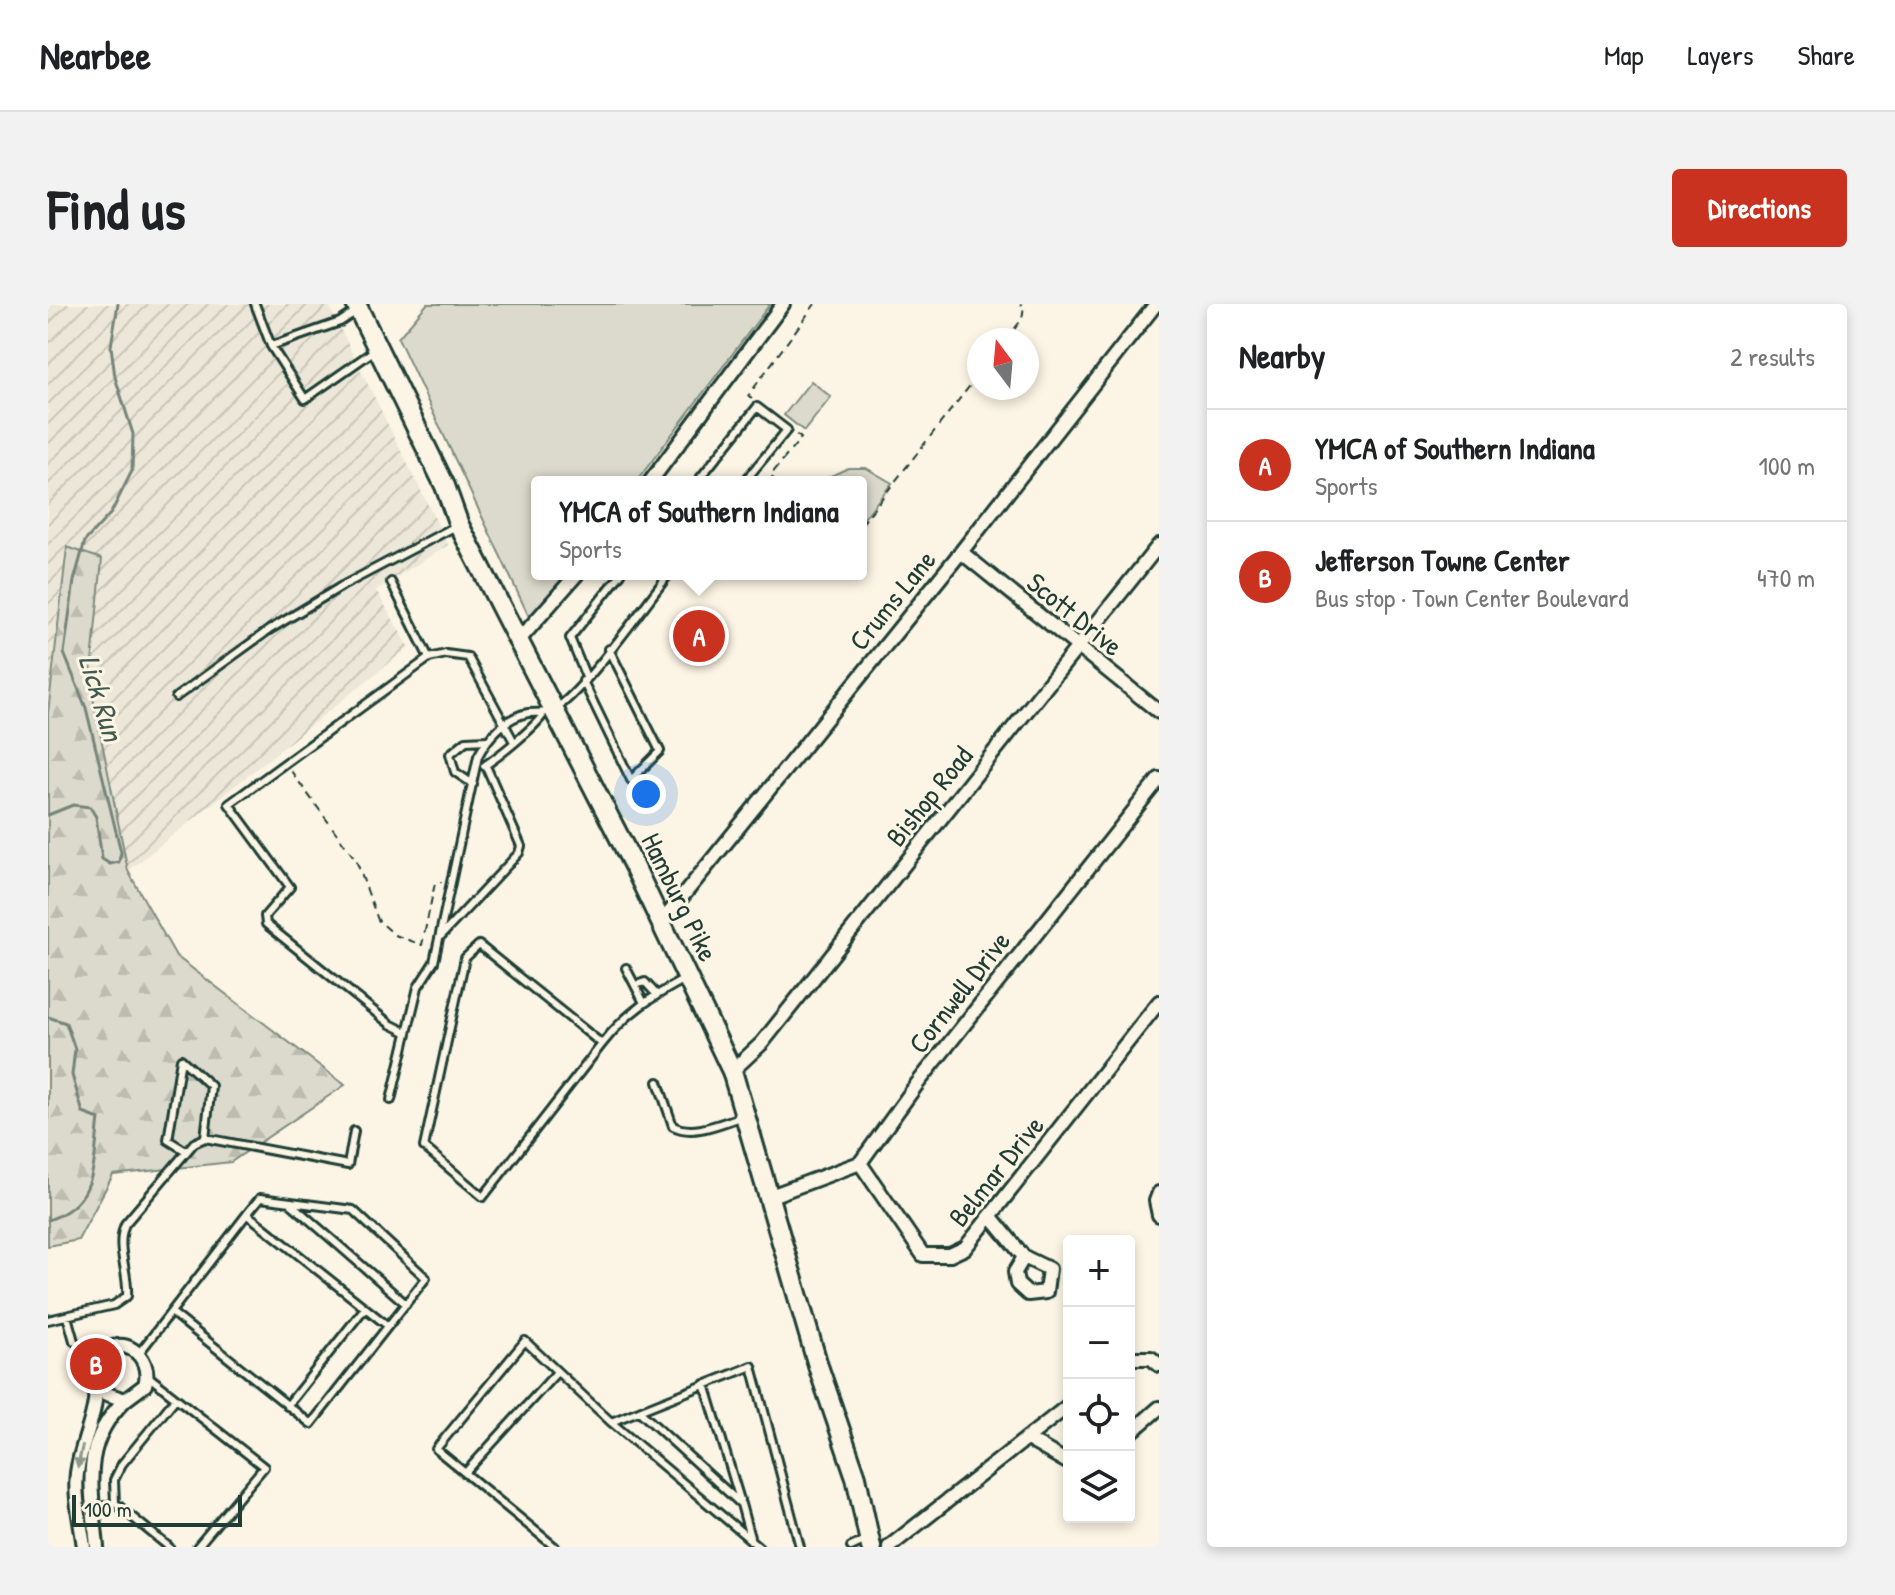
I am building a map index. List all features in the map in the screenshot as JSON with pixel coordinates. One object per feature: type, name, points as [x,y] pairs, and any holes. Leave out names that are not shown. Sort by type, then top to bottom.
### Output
[{"type":"main road","name":"Hamburg Pike","points":[[357,306],[445,486],[459,525],[519,640],[549,711],[661,923],[732,1071],[771,1196],[819,1369],[856,1477],[870,1543]]},
{"type":"street","points":[[654,476],[783,304]]},
{"type":"street","name":"Crums Lane","points":[[661,923],[961,552],[1156,304]]},
{"type":"street","name":"Bishop Road","points":[[732,1071],[762,1043],[1159,545]]},
{"type":"street","name":"Scott Drive","points":[[961,552],[1159,712]]},
{"type":"street","points":[[519,640],[572,580]]},
{"type":"street","name":"Cornwell Drive","points":[[860,1163],[917,1084],[1159,779]]},
{"type":"street","name":"Belmar Drive","points":[[860,1163],[923,1255],[950,1255],[965,1248],[992,1218],[1159,1002]]},
{"type":"street","points":[[771,1196],[860,1163]]},
{"type":"street","points":[[1159,1193],[1156,1201],[1159,1215]]},
{"type":"street","points":[[992,1218],[1024,1257]]},
{"type":"street","points":[[84,1547],[76,1476],[94,1409],[98,1359],[115,1347],[132,1348],[145,1360],[148,1376],[140,1392],[125,1400],[99,1430],[90,1476],[97,1547]]},
{"type":"street","points":[[1135,1358],[1151,1358],[1159,1365]]},
{"type":"street","points":[[95,1381],[104,1393],[125,1400]]},
{"type":"street","points":[[1135,1429],[1159,1408]]},
{"type":"street","points":[[889,1547],[1063,1410]]},
{"type":"street","points":[[1029,1440],[1063,1460]]},
{"type":"lane","points":[[255,304],[271,346],[305,399],[378,349]]},
{"type":"lane","points":[[271,346],[340,322],[357,306]]},
{"type":"lane","points":[[702,476],[757,407],[787,430],[749,476]]},
{"type":"lane","points":[[176,697],[269,630],[342,586],[459,525]]},
{"type":"lane","points":[[609,649],[660,751],[631,780],[584,679],[570,638],[616,580]]},
{"type":"lane","points":[[477,769],[486,766],[513,740],[537,727],[549,711],[584,679],[664,580]]},
{"type":"lane","points":[[391,582],[429,658]]},
{"type":"lane","points":[[406,1032],[390,1024],[266,924],[265,916],[290,887],[229,804],[429,658],[446,654],[468,657],[513,740]]},
{"type":"lane","points":[[391,1100],[418,987],[434,962],[478,756],[487,740],[503,726],[525,713],[549,711]]},
{"type":"lane","points":[[473,784],[455,772],[450,754],[466,741],[487,740]]},
{"type":"lane","points":[[440,936],[519,853],[521,846],[486,766]]},
{"type":"lane","points":[[602,1044],[479,945],[465,958],[424,1147],[483,1197],[602,1044],[643,1001],[688,978]]},
{"type":"lane","points":[[626,968],[643,1001]]},
{"type":"lane","points":[[635,985],[645,982],[656,994]]},
{"type":"lane","points":[[186,1151],[168,1140],[181,1059],[211,1086],[205,1138]]},
{"type":"lane","points":[[658,1082],[673,1126],[679,1130],[691,1132],[747,1115]]},
{"type":"lane","points":[[48,1320],[114,1305],[127,1296],[128,1282],[119,1239],[125,1224],[186,1151],[205,1138],[348,1165],[354,1131]]},
{"type":"lane","points":[[139,1353],[247,1214],[260,1198],[353,1210],[426,1278],[311,1424],[171,1312]]},
{"type":"lane","points":[[289,1202],[406,1304]]},
{"type":"lane","points":[[247,1214],[388,1326]]},
{"type":"lane","points":[[287,1406],[364,1309]]},
{"type":"lane","points":[[67,1316],[74,1341],[98,1359]]},
{"type":"lane","points":[[555,1547],[436,1449],[525,1341],[748,1544],[759,1547]]},
{"type":"lane","points":[[611,1422],[752,1366],[800,1547]]},
{"type":"lane","points":[[466,1472],[557,1372]]},
{"type":"lane","points":[[148,1376],[264,1467],[197,1547]]},
{"type":"lane","points":[[705,1384],[741,1504],[748,1544]]},
{"type":"lane","points":[[169,1547],[115,1503],[114,1480],[122,1464],[176,1398]]},
{"type":"lane","points":[[639,1411],[741,1504]]},
{"type":"lane","points":[[94,1509],[115,1503]]},
{"type":"lane","points":[[851,1547],[870,1543]]},
{"type":"path","points":[[748,396],[815,304]]},
{"type":"path","points":[[1015,328],[1022,319],[1024,306],[1020,304]]},
{"type":"path","points":[[867,517],[967,389]]},
{"type":"path","points":[[286,763],[350,852],[373,912],[390,932],[422,945],[435,883],[451,884]]},
{"type":"shaded area","points":[[48,304],[328,304],[448,545],[376,590],[409,647],[128,871],[90,683],[102,559],[68,547],[48,713]]},
{"type":"green space","points":[[427,304],[770,304],[641,476],[531,476],[531,580],[562,580],[531,621],[398,338]]},
{"type":"green space","points":[[811,381],[831,397],[804,431],[784,415]]},
{"type":"green space","points":[[848,468],[866,468],[892,483],[867,514],[867,476],[831,476]]},
{"type":"green space","points":[[67,547],[102,559],[90,683],[128,871],[176,956],[345,1085],[231,1162],[113,1175],[78,1240],[48,1246],[48,713]]},
{"type":"waterway","name":"Lick Run","points":[[48,815],[73,805],[90,807],[96,817],[102,859],[110,864],[119,862],[121,852],[86,708],[64,653],[74,581],[85,541],[111,513],[132,471],[133,434],[115,377],[111,346],[118,304]]},
{"type":"waterway","name":"Lick Run","points":[[48,1017],[66,1023],[75,1049],[72,1075],[83,1113],[99,1119],[93,1166],[85,1192],[64,1213],[48,1220]]},
{"type":"place","name":"YMCA of Southern Indiana","points":[[699,636]]},
{"type":"place","name":"Jefferson Towne Center","points":[[96,1364]]}]
